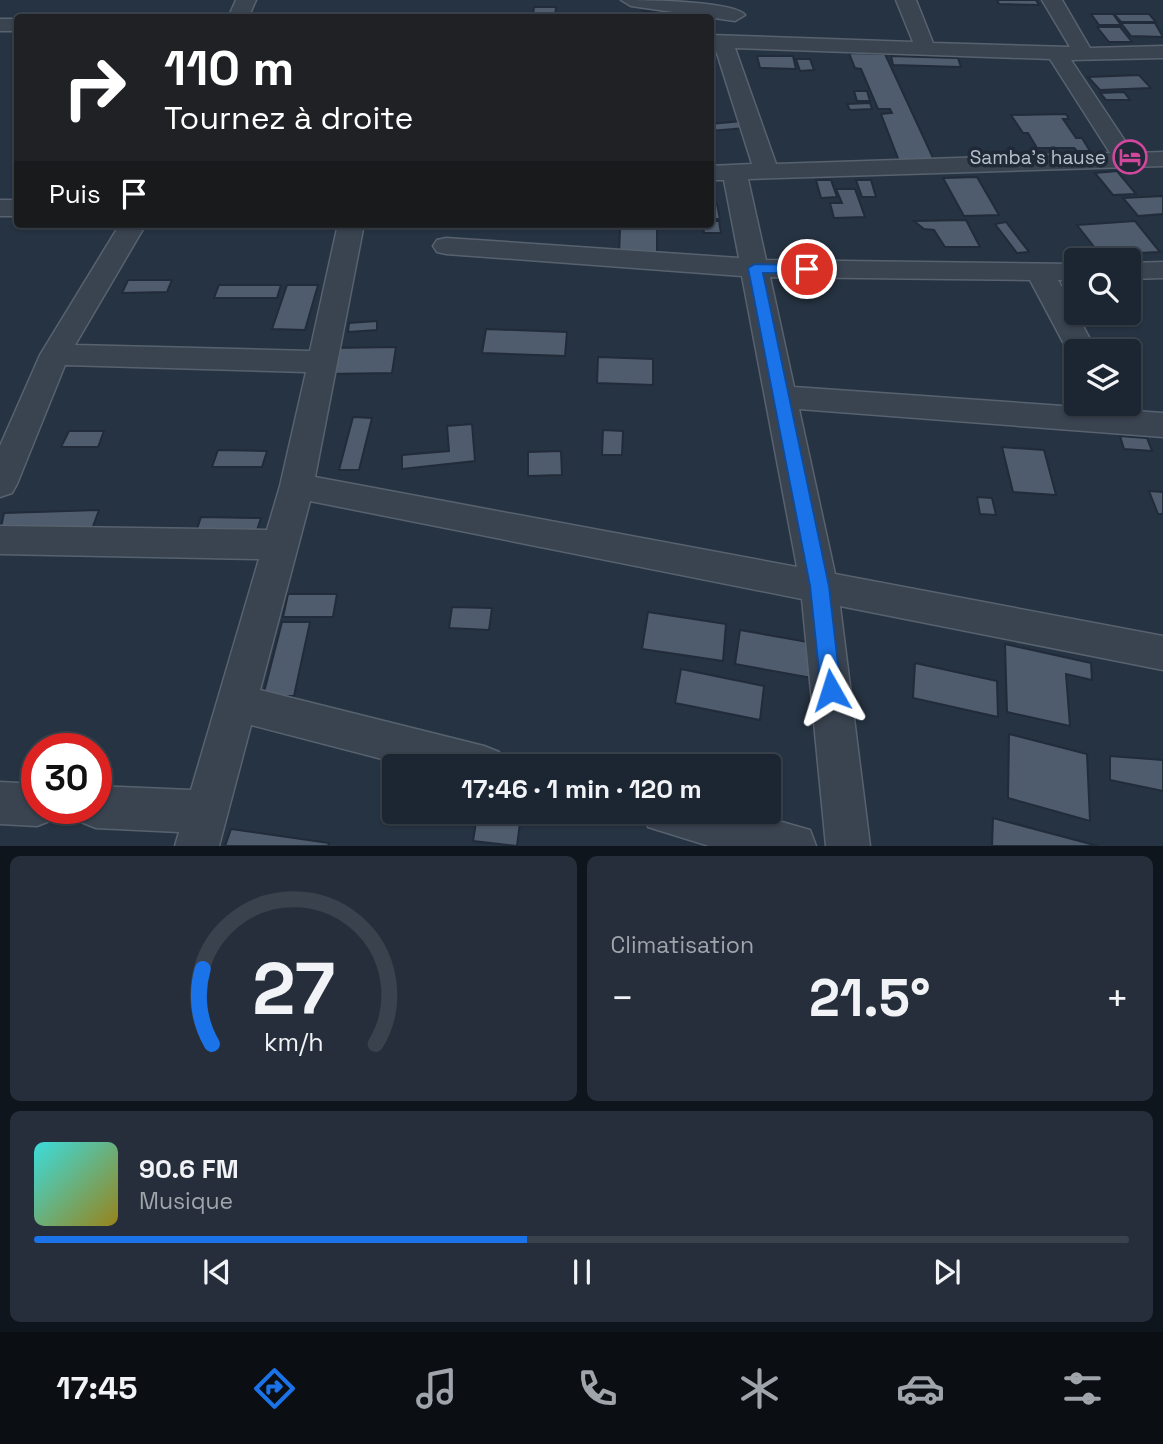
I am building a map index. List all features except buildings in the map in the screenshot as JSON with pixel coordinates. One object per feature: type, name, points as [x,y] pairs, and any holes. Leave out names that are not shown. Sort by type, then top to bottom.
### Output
[{"type":"street","points":[[631,0],[734,7],[724,42],[766,171]]},
{"type":"street","points":[[906,0],[926,50]]},
{"type":"street","points":[[1052,0],[1084,54]]},
{"type":"street","points":[[724,42],[1084,54],[1163,52]]},
{"type":"street","points":[[1056,53],[1126,160]]},
{"type":"street","points":[[848,845],[819,586],[755,268],[723,173],[1163,159]]},
{"type":"street","points":[[0,484],[55,355],[131,228]]},
{"type":"street","points":[[112,810],[202,828],[297,486],[350,228]]},
{"type":"street","points":[[446,246],[755,268],[1064,272]]},
{"type":"street","points":[[1141,271],[1163,270]]},
{"type":"street","points":[[1040,273],[1075,339]]},
{"type":"street","points":[[55,355],[323,362]]},
{"type":"street","points":[[781,397],[1064,411]]},
{"type":"street","points":[[1127,416],[1163,425]]},
{"type":"street","points":[[297,486],[1163,653]]},
{"type":"street","points":[[0,540],[281,545]]},
{"type":"street","points":[[237,704],[436,754]]},
{"type":"street","points":[[0,803],[21,804]]},
{"type":"street","points":[[711,824],[794,845]]},
{"type":"place","name":"Samba's hause","points":[[1130,157]]},
{"type":"route","points":[[807,269],[755,268],[819,586],[831,690]]}]
